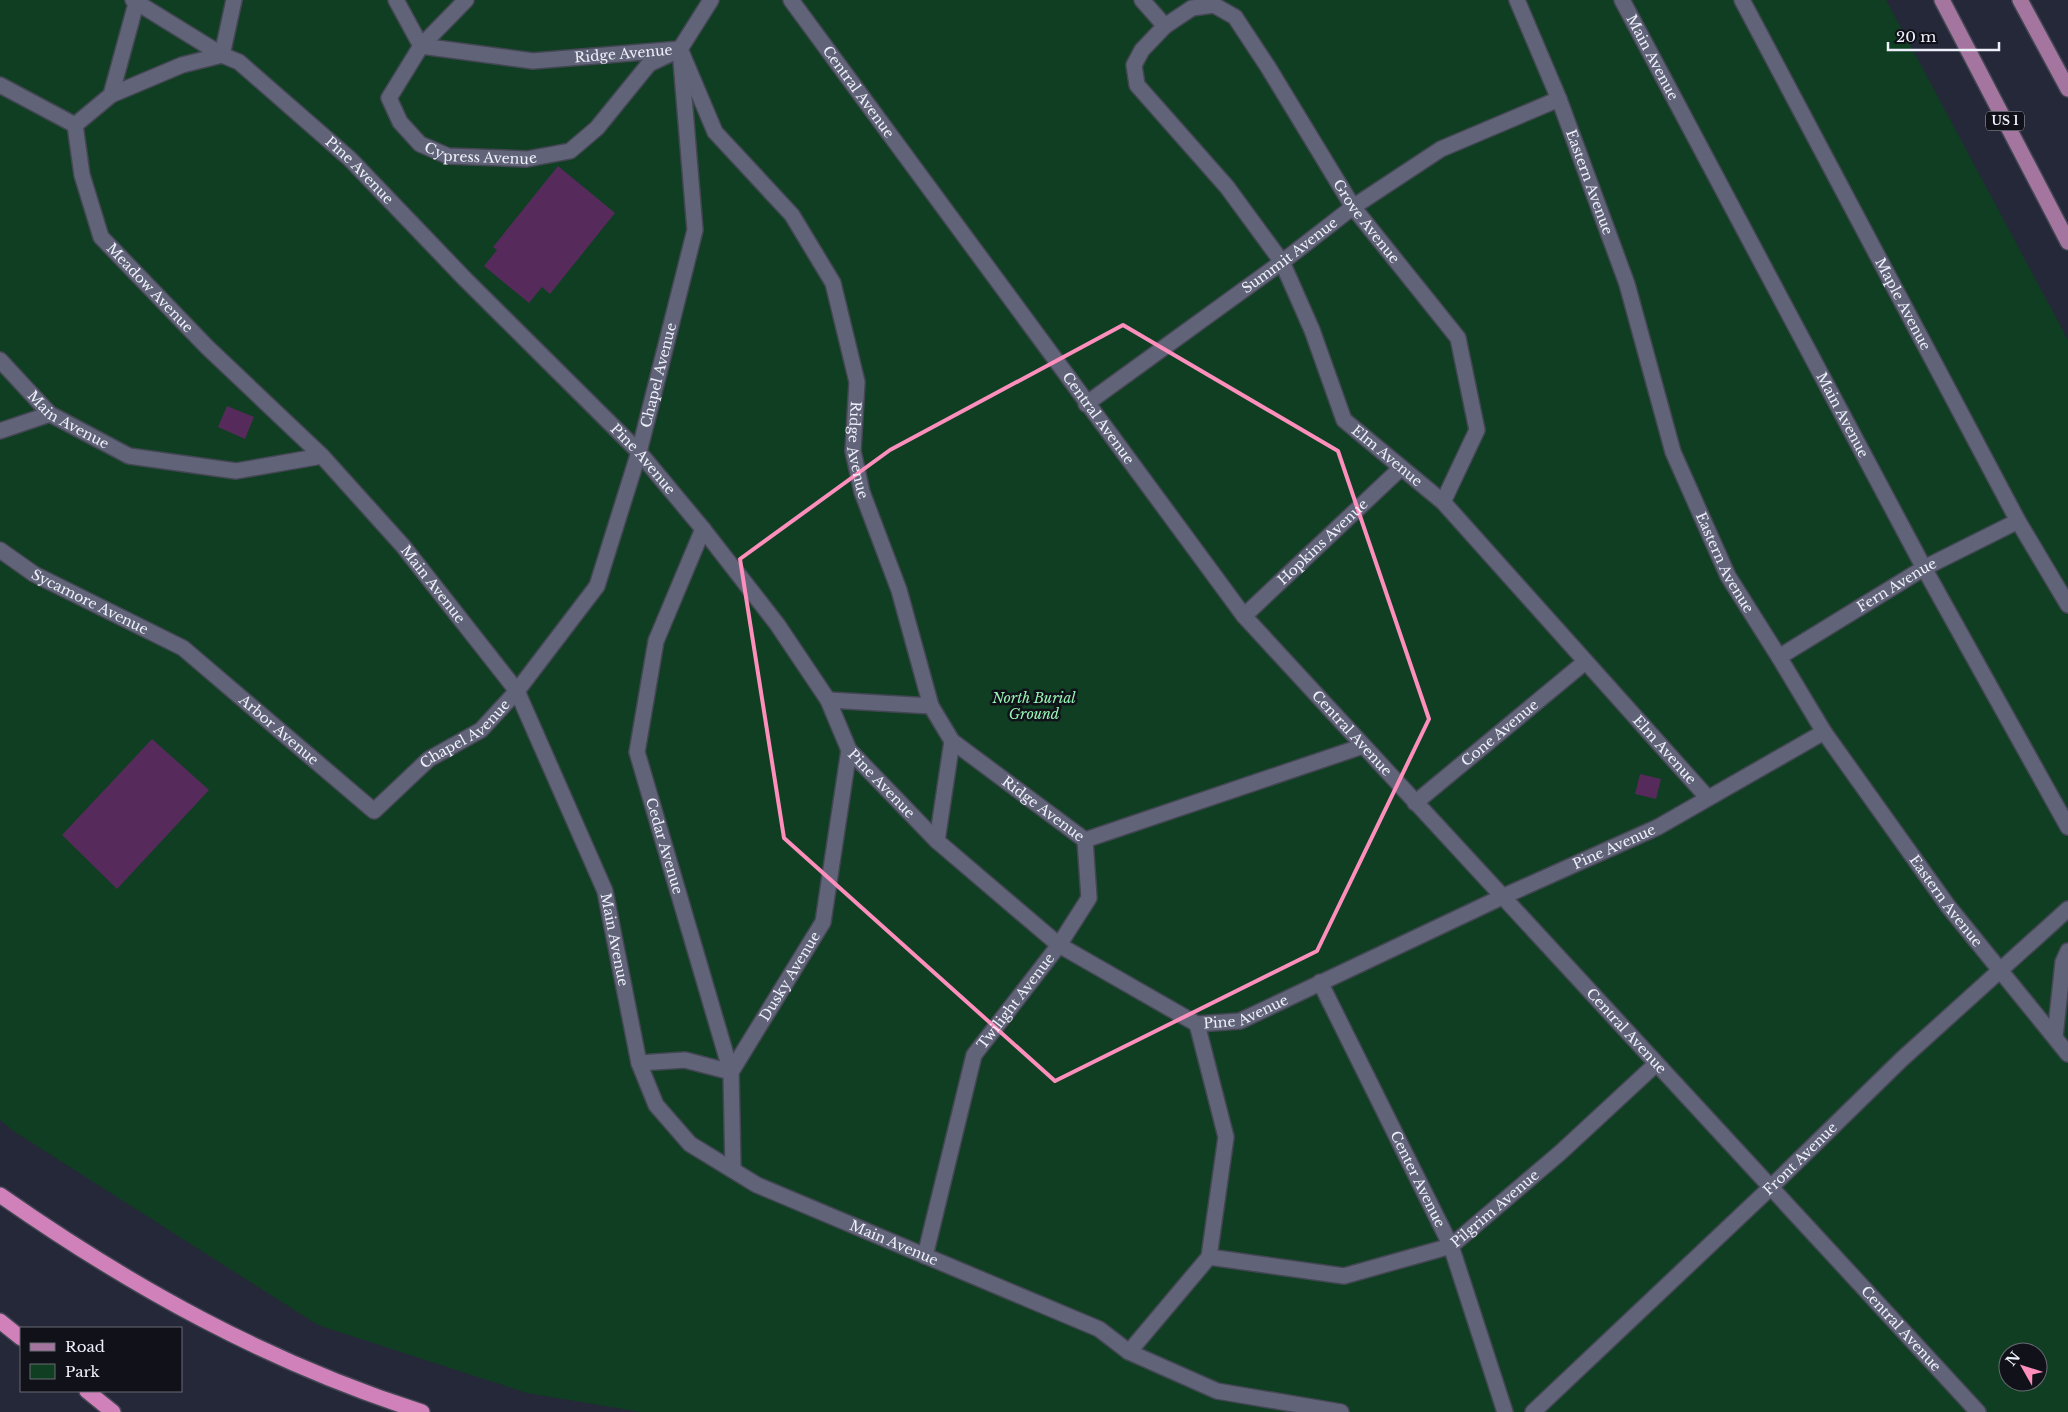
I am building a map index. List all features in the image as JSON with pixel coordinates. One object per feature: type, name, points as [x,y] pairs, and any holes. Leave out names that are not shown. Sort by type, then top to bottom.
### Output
[{"type":"highway","points":[[0,1195],[118,1271],[230,1335],[328,1378],[422,1412]]},
{"type":"highway","points":[[0,1321],[20,1337]]},
{"type":"highway","points":[[88,1392],[113,1412]]},
{"type":"main road","name":"US 1","points":[[1942,0],[2068,242]]},
{"type":"main road","points":[[2020,0],[2068,90]]},
{"type":"lane","points":[[0,85],[75,125],[111,95],[182,64],[222,55],[234,0]]},
{"type":"lane","points":[[396,0],[421,46]]},
{"type":"lane","name":"Cypress Avenue","points":[[466,0],[421,46],[389,98],[400,122],[420,144],[448,156],[527,159],[570,151],[597,128],[649,64],[680,49]]},
{"type":"lane","points":[[680,49],[711,0]]},
{"type":"lane","name":"Central Avenue","points":[[791,0],[1086,404],[1244,616],[1978,1412]]},
{"type":"lane","points":[[1142,0],[1165,26]]},
{"type":"lane","name":"Eastern Avenue","points":[[1517,0],[1559,99],[1627,284],[1673,452],[1728,576],[1824,732],[1948,906],[2068,1054]]},
{"type":"lane","name":"Main Avenue","points":[[1622,0],[1924,568],[2068,827]]},
{"type":"lane","name":"Maple Avenue","points":[[1742,0],[2018,521],[2068,605]]},
{"type":"lane","points":[[111,95],[135,1]]},
{"type":"lane","name":"Pine Avenue","points":[[135,1],[222,55],[239,62],[350,159],[465,278],[639,452],[703,529],[777,624],[828,700],[849,750],[937,840],[1059,945],[1197,1024],[1240,1021],[1502,896],[1658,827],[1707,797],[1824,732]]},
{"type":"lane","name":"Grove Avenue","points":[[1165,26],[1192,8],[1214,5],[1235,16],[1353,207],[1458,338],[1478,430],[1443,502]]},
{"type":"lane","name":"Elm Avenue","points":[[1165,26],[1142,50],[1134,65],[1137,85],[1227,187],[1282,262],[1312,330],[1344,420],[1443,502],[1707,797]]},
{"type":"lane","name":"Ridge Avenue","points":[[421,46],[533,61],[680,49],[715,132],[792,215],[832,283],[857,382],[853,451],[862,492],[899,590],[930,706],[952,740],[1085,840],[1362,746]]},
{"type":"lane","name":"Chapel Avenue","points":[[374,811],[429,759],[481,730],[517,691],[597,586],[639,452],[695,230],[680,49]]},
{"type":"lane","name":"Summit Avenue","points":[[1086,404],[1282,262],[1353,207],[1441,149],[1559,99]]},
{"type":"lane","name":"Meadow Avenue","points":[[75,125],[82,175],[101,237],[207,347],[322,456]]},
{"type":"lane","name":"Main Avenue","points":[[0,360],[50,414],[129,456],[236,471],[322,456],[403,546],[517,691],[606,891],[639,1063],[656,1105],[690,1144],[757,1185],[1099,1329],[1129,1352],[1217,1391],[1341,1412]]},
{"type":"lane","points":[[0,431],[50,414]]},
{"type":"lane","name":"Hopkins Avenue","points":[[1244,616],[1401,468]]},
{"type":"lane","name":"Fern Avenue","points":[[1779,657],[1924,568],[2018,521]]},
{"type":"lane","name":"Cedar Avenue","points":[[703,529],[656,641],[636,752],[731,1072],[733,1170]]},
{"type":"lane","name":"Sycamore Avenue","points":[[0,550],[34,574],[183,648]]},
{"type":"lane","name":"Arbor Avenue","points":[[183,648],[374,811]]},
{"type":"lane","name":"Cone Avenue","points":[[1415,803],[1585,662]]},
{"type":"lane","points":[[828,700],[930,706]]},
{"type":"lane","points":[[937,840],[952,740]]},
{"type":"lane","name":"Dusky Avenue","points":[[731,1072],[823,922],[849,750]]},
{"type":"lane","name":"Twilight Avenue","points":[[925,1256],[974,1055],[1059,945],[1089,898],[1085,840]]},
{"type":"lane","name":"Front Avenue","points":[[1533,1412],[1770,1188],[1902,1059],[2068,909]]},
{"type":"lane","points":[[2054,1037],[2064,962],[2068,951]]},
{"type":"lane","name":"Center Avenue","points":[[1320,982],[1451,1246],[1505,1412]]},
{"type":"lane","points":[[1129,1352],[1209,1258],[1226,1137],[1197,1024]]},
{"type":"lane","points":[[639,1063],[685,1060],[731,1072]]},
{"type":"lane","name":"Pilgrim Avenue","points":[[1209,1258],[1344,1276],[1451,1246],[1561,1152],[1656,1064]]},
{"type":"highlighted area","points":[[1123,325],[1338,451],[1429,719],[1317,951],[1055,1081],[784,838],[740,559],[890,450]]},
{"type":"green space","name":"North Burial Ground","points":[[0,0],[1886,0],[2068,340],[2068,1412],[641,1412],[527,1393],[318,1325],[15,1132],[0,1120]]},
{"type":"building","points":[[558,166],[615,213],[550,294],[542,287],[529,303],[484,266],[497,250],[493,247]]},
{"type":"building","points":[[227,406],[254,417],[245,439],[218,427]]},
{"type":"building","points":[[152,739],[209,790],[117,889],[62,835]]},
{"type":"building","points":[[1640,774],[1661,779],[1656,799],[1635,794]]}]
